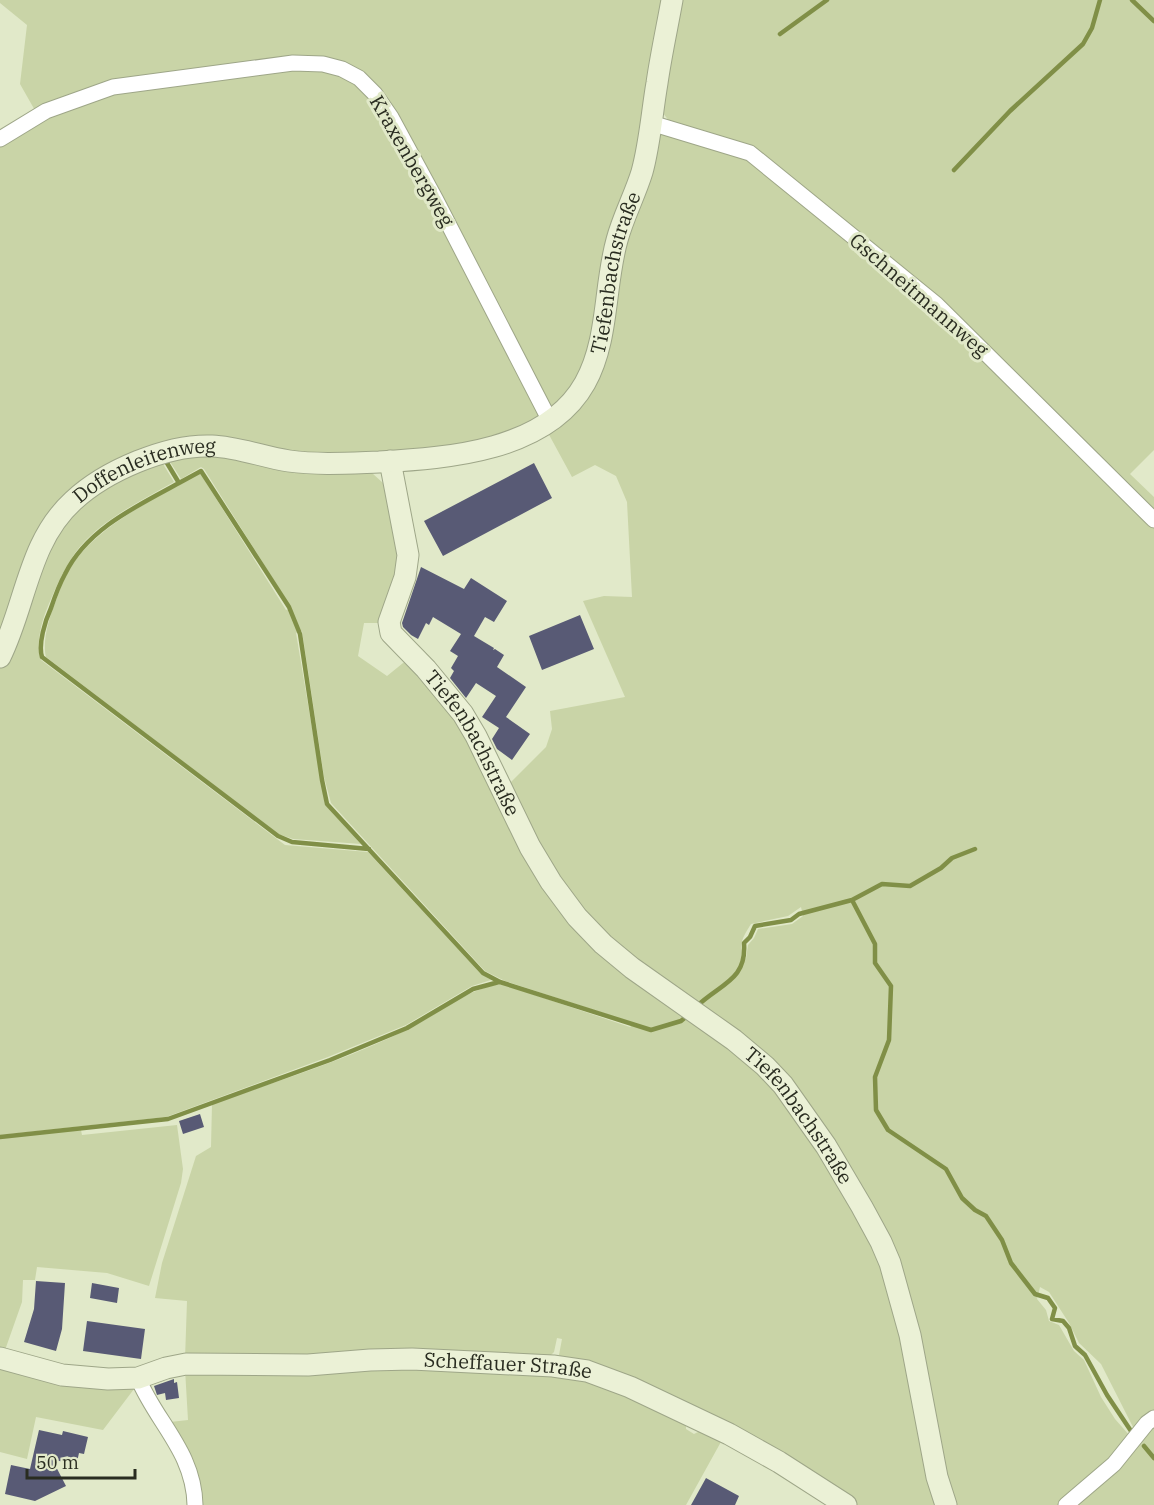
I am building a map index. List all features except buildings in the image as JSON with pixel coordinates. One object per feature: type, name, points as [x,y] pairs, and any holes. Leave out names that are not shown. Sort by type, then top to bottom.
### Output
[{"type":"street","name":"Tiefenbachstraße","points":[[672,0],[642,171],[617,241],[597,356],[585,383],[571,402],[550,421],[530,434],[463,454],[390,461],[408,555],[405,578],[389,622],[391,633],[426,669],[463,714],[530,847],[551,882],[577,917],[603,944],[632,968],[709,1022],[765,1066],[783,1085],[826,1146],[862,1207],[890,1263],[910,1335],[937,1477],[946,1505]]},
{"type":"street","name":"Kraxenbergweg","points":[[0,139],[46,111],[113,87],[293,63],[323,63],[359,78],[375,94],[391,117],[550,421]]},
{"type":"street","name":"Gschneitmannweg","points":[[651,123],[750,153],[936,304],[1154,520]]},
{"type":"street","name":"Doffenleitenweg","points":[[0,657],[7,643],[31,564],[48,531],[72,502],[92,485],[116,472],[149,457],[170,451],[211,446],[288,461],[332,464],[390,461]]},
{"type":"street","name":"Scheffauer Straße","points":[[0,1358],[62,1375],[108,1379],[138,1378],[165,1368],[186,1364],[308,1365],[412,1359],[553,1366],[587,1371],[630,1386],[729,1434],[779,1462],[846,1505]]},
{"type":"street","points":[[138,1378],[180,1448],[195,1505]]},
{"type":"street","points":[[1066,1505],[1114,1464],[1147,1423],[1154,1418]]},
{"type":"green space","points":[[0,0],[667,0],[637,163],[588,363],[555,410],[548,405],[394,115],[353,80],[388,118],[540,414],[528,429],[437,452],[300,459],[205,441],[65,503],[0,648],[0,145],[41,121],[20,84],[27,25],[0,3]]},
{"type":"green space","points":[[680,0],[1154,0],[1154,450],[1130,474],[1154,497],[1154,1411],[1134,1429],[1101,1364],[1079,1343],[1049,1292],[1040,1287],[1037,1299],[1046,1310],[1049,1321],[1059,1325],[1074,1351],[1084,1360],[1101,1397],[1115,1419],[1130,1436],[1110,1463],[1060,1505],[949,1505],[913,1332],[812,1119],[637,967],[556,882],[509,784],[546,747],[552,729],[550,711],[625,697],[583,601],[604,596],[632,597],[627,502],[616,476],[595,465],[572,477],[547,431],[566,417],[659,134],[667,131],[680,135],[659,108]],"holes":[[[801,907],[803,916],[792,924],[758,929],[748,945],[746,959],[742,945],[751,924],[788,916]]]},
{"type":"green space","points":[[186,453],[372,473],[383,483],[402,555],[383,623],[364,623],[358,656],[387,676],[408,659],[462,723],[546,882],[684,1010],[786,1094],[879,1246],[942,1505],[856,1505],[565,1362],[559,1355],[562,1339],[557,1338],[554,1352],[550,1356],[185,1359],[187,1301],[155,1298],[162,1263],[196,1156],[211,1147],[212,1104],[360,1051],[420,1023],[465,996],[489,986],[502,984],[630,1027],[634,1023],[505,981],[485,971],[331,803],[324,777],[302,631],[296,633],[325,805],[361,844],[293,839],[278,834],[46,657],[46,637],[50,616],[65,576],[79,556],[93,541],[127,515],[200,473],[286,610],[292,609],[204,469],[201,467],[181,479],[167,457]]},
{"type":"green space","points":[[160,459],[174,482],[106,523],[80,546],[70,560],[43,621],[39,637],[41,660],[285,845],[368,852],[480,973],[491,980],[472,986],[406,1025],[328,1057],[166,1117],[0,1135],[0,667],[34,571],[73,507]]},
{"type":"green space","points":[[177,1125],[183,1169],[181,1183],[149,1286],[107,1273],[37,1267],[35,1280],[23,1280],[22,1302],[4,1353],[0,1352],[0,1138],[81,1130],[82,1135]]},
{"type":"green space","points":[[0,1362],[134,1385],[134,1389],[103,1430],[36,1417],[27,1459],[0,1452]]},
{"type":"green space","points":[[387,1365],[567,1373],[603,1381],[686,1421],[686,1429],[694,1434],[702,1430],[722,1440],[686,1505],[199,1505],[170,1422],[188,1420],[185,1369]]},
{"type":"green space","points":[[1154,1422],[1154,1505],[1073,1505]]},
{"type":"waterway","points":[[780,34],[827,0]]},
{"type":"waterway","points":[[954,170],[1010,111],[1083,44],[1092,28],[1100,0]]},
{"type":"waterway","points":[[1132,0],[1154,21]]},
{"type":"waterway","points":[[164,458],[179,483],[201,471],[289,607],[300,634],[327,804],[483,973],[500,982],[651,1030],[681,1021],[688,1015]]},
{"type":"waterway","points":[[179,483],[114,520],[86,544],[74,558],[61,582],[46,619],[42,639],[42,657],[278,836],[292,842],[369,849]]},
{"type":"waterway","points":[[696,1007],[736,974],[744,956],[744,943],[755,926],[791,920],[799,914],[852,900],[882,884],[910,886],[941,868],[952,858],[975,849]]},
{"type":"waterway","points":[[852,900],[875,944],[875,963],[891,986],[889,1040],[875,1077],[876,1110],[888,1130],[946,1169],[962,1198],[986,1216],[1002,1240],[1011,1263],[1035,1294],[1048,1298],[1055,1308],[1052,1319],[1063,1321],[1069,1328],[1075,1346],[1085,1355],[1107,1395],[1131,1431]]},
{"type":"waterway","points":[[0,1137],[168,1119],[330,1060],[407,1028],[473,989],[499,982]]},
{"type":"waterway","points":[[1144,1446],[1154,1458]]}]
